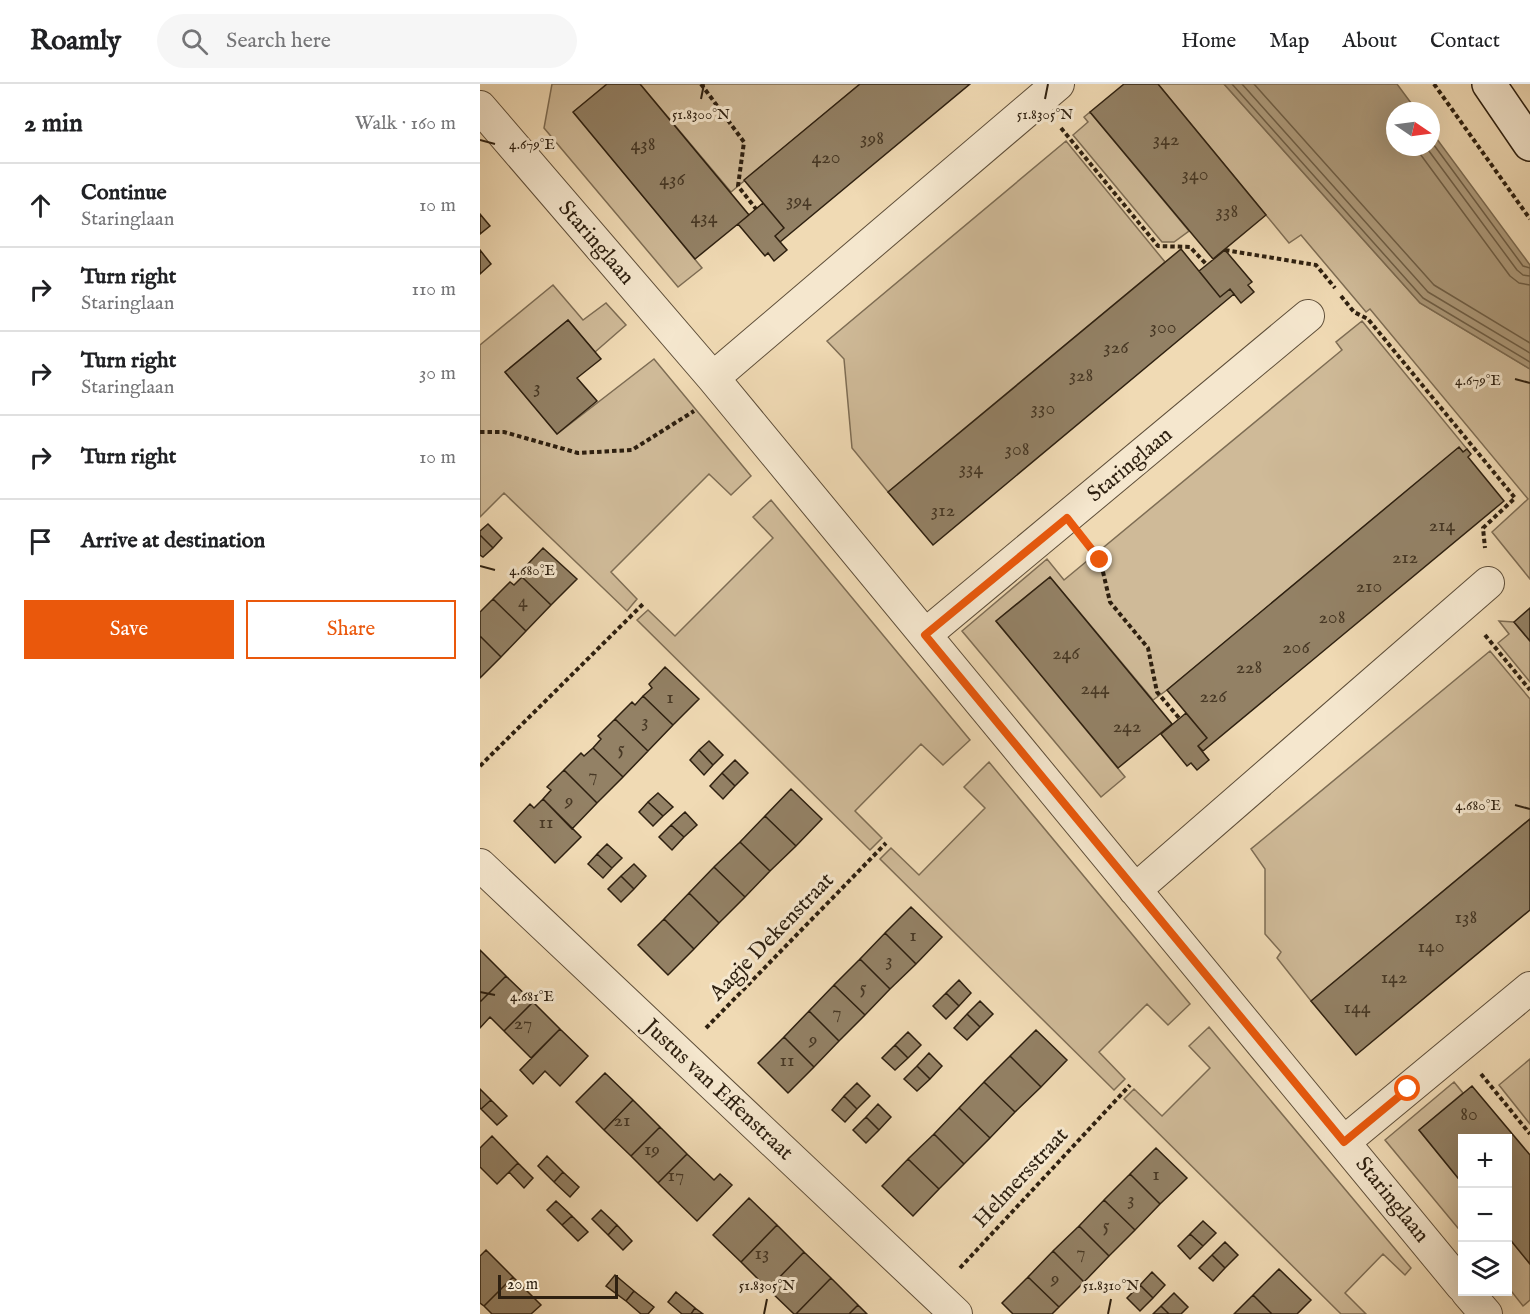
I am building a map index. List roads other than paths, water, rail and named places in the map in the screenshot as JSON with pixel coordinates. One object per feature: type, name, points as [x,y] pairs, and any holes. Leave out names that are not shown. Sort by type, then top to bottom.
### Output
[{"type":"street","points":[[1489,84],[1530,144]]},
{"type":"street","points":[[716,384],[1048,92]]},
{"type":"street","name":"Staringlaan","points":[[480,107],[716,384],[1458,1281]]},
{"type":"street","name":"Staringlaan","points":[[925,635],[1308,316]]},
{"type":"street","points":[[1135,890],[1488,583]]},
{"type":"street","name":"Justus van Effenstraat","points":[[480,865],[946,1304]]},
{"type":"street","name":"Staringlaan","points":[[1344,1142],[1530,988]]},
{"type":"street","points":[[1470,1296],[1486,1314]]},
{"type":"water","points":[[1224,84],[1397,84],[1410,102],[1386,102],[1386,156],[1440,156],[1440,143],[1530,265],[1530,369],[1420,303]]}]
